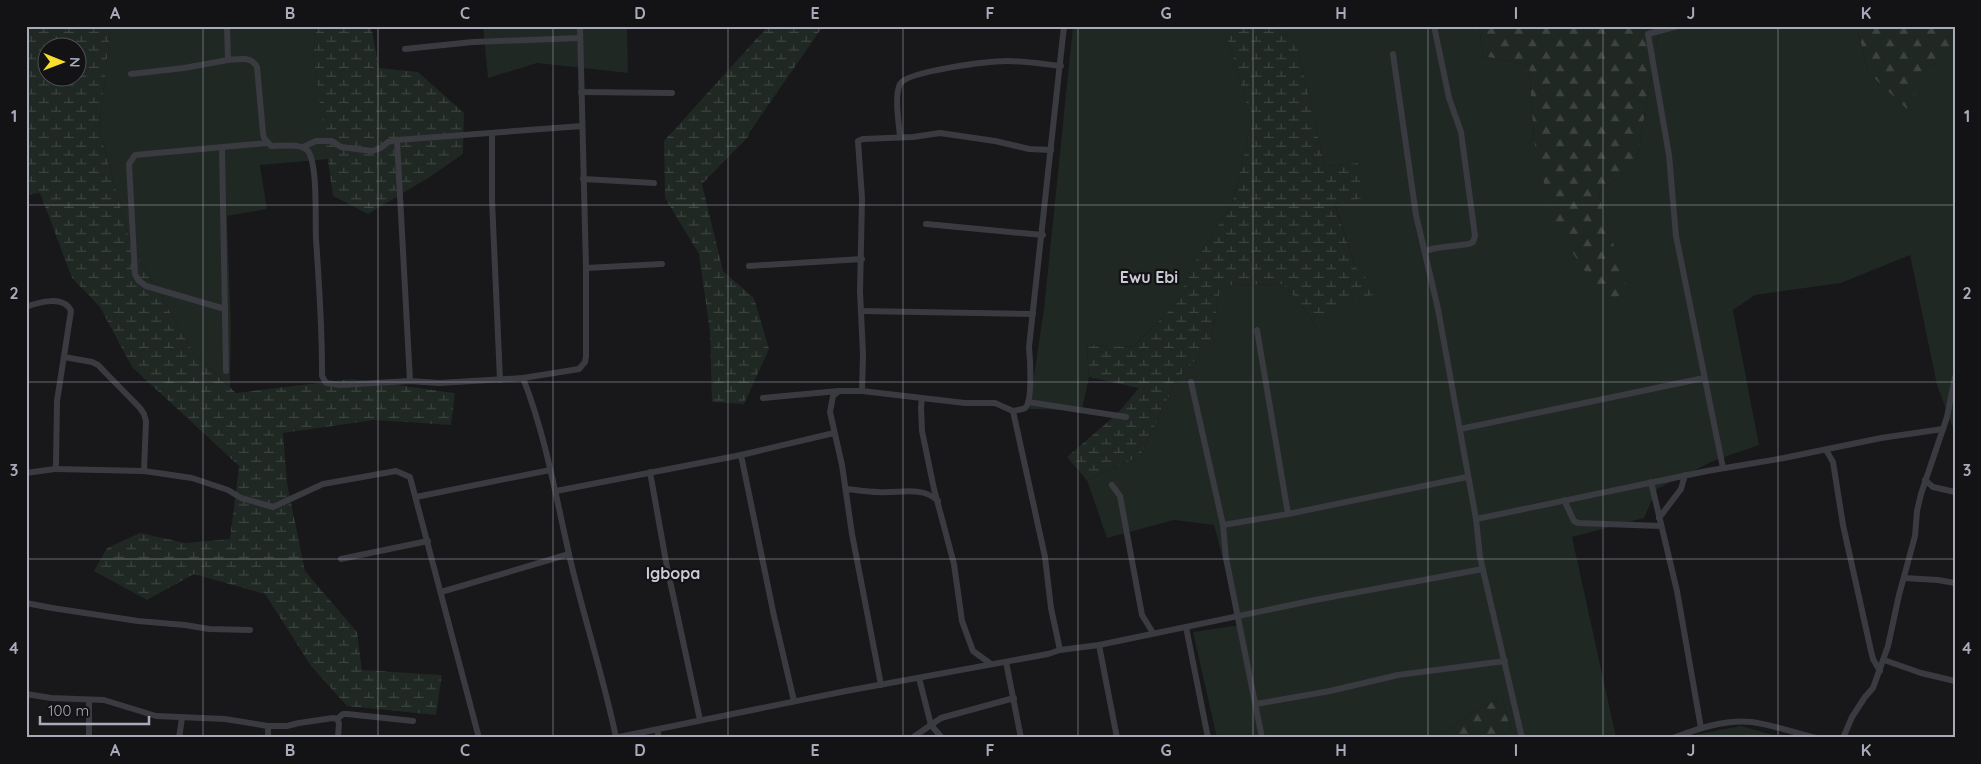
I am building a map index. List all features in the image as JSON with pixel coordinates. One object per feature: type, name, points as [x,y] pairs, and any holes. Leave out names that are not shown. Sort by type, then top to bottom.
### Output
[{"type":"street","points":[[227,26],[228,60]]},
{"type":"street","points":[[303,147],[307,151],[313,168],[322,369],[326,382],[335,385],[410,381],[439,383],[500,380],[579,369],[585,362],[586,268],[580,26]]},
{"type":"street","points":[[763,398],[839,391],[862,391],[890,396],[965,403],[995,403],[1013,411],[1024,408],[1028,402],[1029,347],[1043,235],[1064,26]]},
{"type":"street","points":[[1424,251],[1469,244],[1473,242],[1475,236],[1461,132],[1449,98],[1434,26]]},
{"type":"street","points":[[1678,26],[1648,34],[1669,155],[1676,236],[1723,468]]},
{"type":"street","points":[[405,49],[472,42],[580,38]]},
{"type":"street","points":[[1393,54],[1414,200],[1438,309],[1467,477],[1476,518],[1483,569],[1522,738]]},
{"type":"street","points":[[131,74],[184,68],[228,60],[250,59],[257,67],[263,133],[267,143],[271,146],[303,147],[316,141],[332,141],[342,147],[372,151],[381,148],[388,142],[397,140],[582,126]]},
{"type":"street","points":[[900,137],[898,89],[901,82],[910,76],[962,66],[1008,61],[1061,66]]},
{"type":"street","points":[[581,92],[672,93]]},
{"type":"street","points":[[862,391],[862,198],[858,141],[863,139],[940,133],[995,141],[1028,149],[1051,150]]},
{"type":"street","points":[[492,134],[492,200],[500,380]]},
{"type":"street","points":[[397,140],[410,381]]},
{"type":"street","points":[[225,309],[146,286],[138,280],[135,274],[129,164],[135,155],[267,143]]},
{"type":"street","points":[[222,148],[226,371]]},
{"type":"street","points":[[583,179],[654,183]]},
{"type":"street","points":[[926,224],[1043,235]]},
{"type":"street","points":[[749,266],[862,259]]},
{"type":"street","points":[[586,268],[662,264]]},
{"type":"street","points":[[26,307],[35,303],[52,301],[64,303],[71,312],[57,401],[55,469]]},
{"type":"street","points":[[861,311],[1033,314]]},
{"type":"street","points":[[1257,330],[1288,514]]},
{"type":"street","points":[[64,357],[92,362],[98,365],[140,408],[146,421],[144,471]]},
{"type":"street","points":[[523,378],[538,420],[556,491],[569,554],[606,693],[614,738],[794,701],[881,686],[1060,650],[1099,645],[1483,569]]},
{"type":"street","points":[[1460,430],[1704,378]]},
{"type":"street","points":[[1843,738],[1852,717],[1873,688],[1884,660],[1915,536],[1917,511],[1922,490],[1943,429],[1955,378]]},
{"type":"street","points":[[1192,382],[1222,525],[1226,558],[1262,738]]},
{"type":"street","points":[[839,391],[833,396],[830,412],[846,489],[852,534],[881,686]]},
{"type":"street","points":[[922,398],[922,432],[934,489],[954,564],[962,621],[973,651],[971,668]]},
{"type":"street","points":[[1028,402],[1126,417]]},
{"type":"street","points":[[1013,411],[1045,557],[1051,608],[1060,650]]},
{"type":"street","points":[[1476,518],[1685,475],[1826,450],[1881,438],[1943,429]]},
{"type":"street","points":[[556,491],[741,455],[834,433]]},
{"type":"street","points":[[1826,450],[1833,462],[1844,525],[1871,651],[1880,671]]},
{"type":"street","points":[[741,455],[774,616],[794,701]]},
{"type":"street","points":[[26,473],[55,469],[144,471],[192,478],[228,490],[241,498],[273,507],[323,484],[396,471],[410,477],[479,738]]},
{"type":"street","points":[[416,496],[550,470]]},
{"type":"street","points":[[650,472],[667,568],[700,720]]},
{"type":"street","points":[[1659,518],[1681,489],[1685,475]]},
{"type":"street","points":[[1222,525],[1288,514],[1467,477]]},
{"type":"street","points":[[1925,480],[1933,487]]},
{"type":"street","points":[[1651,482],[1676,592],[1701,728]]},
{"type":"street","points":[[1112,485],[1120,496],[1142,615],[1153,634]]},
{"type":"street","points":[[1922,490],[1933,487],[1955,492]]},
{"type":"street","points":[[846,489],[879,493],[922,492],[930,494],[939,502]]},
{"type":"street","points":[[1564,500],[1574,521],[1578,523],[1661,526]]},
{"type":"street","points":[[341,559],[428,542]]},
{"type":"street","points":[[441,592],[569,554]]},
{"type":"street","points":[[1904,578],[1938,580],[1955,584]]},
{"type":"street","points":[[26,603],[138,621],[209,629],[250,630]]},
{"type":"street","points":[[1186,627],[1208,738]]},
{"type":"street","points":[[1099,645],[1117,738]]},
{"type":"street","points":[[973,651],[991,664]]},
{"type":"street","points":[[1884,660],[1921,673],[1955,681]]},
{"type":"street","points":[[1256,704],[1330,691],[1398,675],[1505,661]]},
{"type":"street","points":[[1006,662],[1021,738]]},
{"type":"street","points":[[919,678],[931,725],[942,738]]},
{"type":"street","points":[[26,694],[51,698],[104,700],[156,716],[217,719],[268,726],[287,726],[337,719],[343,714],[413,721]]},
{"type":"street","points":[[912,738],[931,725],[953,714],[1014,698]]},
{"type":"street","points":[[89,700],[89,738]]},
{"type":"street","points":[[179,738],[182,718]]},
{"type":"street","points":[[337,719],[339,723],[338,738]]},
{"type":"street","points":[[1673,738],[1701,728],[1737,722],[1752,722],[1816,738]]},
{"type":"street","points":[[268,726],[268,738]]},
{"type":"street","points":[[657,730],[659,738]]},
{"type":"green space","points":[[26,26],[111,26],[99,129],[131,245],[193,352],[236,393],[352,379],[455,393],[451,425],[374,420],[283,433],[287,483],[305,571],[357,632],[362,670],[442,675],[436,715],[347,706],[311,666],[265,594],[194,574],[147,600],[94,571],[107,548],[140,533],[185,543],[230,539],[239,466],[132,367],[100,307],[72,278],[40,193],[26,195]]},
{"type":"green space","points":[[111,26],[317,26],[313,53],[329,159],[260,165],[267,209],[227,216],[231,330],[230,387],[193,352],[131,245],[99,129]]},
{"type":"green space","points":[[317,26],[371,26],[379,68],[418,72],[464,113],[463,154],[428,178],[368,214],[333,196],[313,53]]},
{"type":"green space","points":[[483,26],[627,26],[628,73],[537,63],[488,78]]},
{"type":"green space","points":[[768,26],[823,26],[749,133],[749,136],[702,184],[723,271],[754,298],[769,349],[744,404],[712,402],[710,332],[699,254],[665,198],[664,141]]},
{"type":"green space","points":[[1073,26],[1221,26],[1227,38],[1252,122],[1232,204],[1193,265],[1176,304],[1133,347],[1087,345],[1089,377],[1082,410],[1029,409],[1044,309]]},
{"type":"green space","points":[[1221,26],[1276,26],[1297,45],[1325,166],[1358,163],[1362,198],[1335,205],[1356,268],[1381,293],[1336,304],[1317,327],[1300,303],[1283,284],[1221,285],[1210,345],[1177,379],[1140,456],[1087,480],[1067,457],[1117,414],[1139,388],[1089,377],[1087,345],[1133,347],[1176,304],[1193,265],[1232,204],[1252,122],[1227,38]]},
{"type":"green space","points":[[1276,26],[1479,26],[1483,56],[1529,65],[1534,141],[1626,289],[1598,193],[1636,163],[1659,33],[1670,26],[1857,26],[1868,72],[1928,67],[1955,52],[1955,434],[1937,385],[1910,255],[1841,283],[1755,295],[1733,310],[1759,445],[1713,461],[1657,489],[1644,518],[1572,537],[1616,737],[1622,738],[1498,738],[1511,730],[1502,696],[1464,718],[1437,738],[1217,738],[1193,632],[1240,625],[1214,525],[1174,520],[1107,538],[1087,480],[1140,456],[1177,379],[1210,345],[1221,285],[1283,284],[1300,303],[1317,327],[1356,268],[1335,204],[1358,163],[1325,166],[1297,45]]},
{"type":"green space","points":[[1479,26],[1670,26],[1659,33],[1636,163],[1598,193],[1627,289],[1608,305],[1554,225],[1534,141],[1529,65],[1483,56]]},
{"type":"green space","points":[[1857,26],[1955,26],[1955,52],[1928,67],[1907,109],[1868,72]]},
{"type":"green space","points":[[1502,696],[1511,731],[1498,738],[1437,738],[1464,718]]},
{"type":"green space","points":[[1741,726],[1785,738],[1678,738]]},
{"type":"district","name":"Ewu Ebi","points":[[1149,277]]},
{"type":"district","name":"Igbopa","points":[[673,573]]}]
